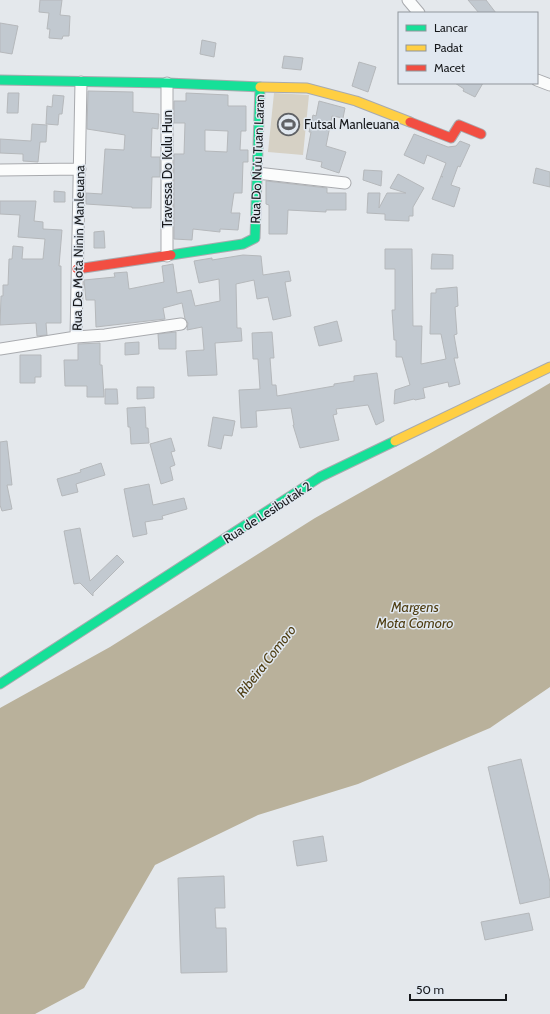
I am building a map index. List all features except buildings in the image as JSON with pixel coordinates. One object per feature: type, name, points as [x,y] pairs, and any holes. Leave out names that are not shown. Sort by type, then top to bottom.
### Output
[{"type":"street","points":[[408,0],[418,12]]},
{"type":"street","name":"Rua Do Nu’u Tuan Laran","points":[[0,80],[167,83],[260,87],[255,238],[243,244],[77,269]]},
{"type":"street","points":[[538,80],[550,85]]},
{"type":"street","name":"Rua De Mota Ninin Manleuana","points":[[0,349],[76,337],[81,82]]},
{"type":"street","name":"Travessa Do Kulu Hun","points":[[167,83],[167,256]]},
{"type":"street","points":[[260,87],[307,88],[356,101],[451,138],[459,124],[481,134]]},
{"type":"street","points":[[0,170],[80,169]]},
{"type":"street","points":[[257,173],[345,183]]},
{"type":"street","points":[[76,337],[105,335],[181,324]]},
{"type":"street","name":"Rua de Lesibutak 2","points":[[0,684],[320,477],[550,367]]},
{"type":"shaded area","name":"Futsal Manleuana","points":[[274,93],[309,95],[303,155],[268,152]]},
{"type":"water","name":"Margens Mota Comoro","points":[[550,383],[550,687],[490,728],[358,784],[258,815],[155,865],[84,988],[35,1014],[0,1014],[0,708],[110,647],[315,518],[429,454]]},
{"type":"traffic: fast","points":[[0,80],[167,83],[260,87],[255,238],[243,244],[171,255]]},
{"type":"traffic: fast","points":[[0,684],[320,477],[395,441]]},
{"type":"traffic: slow","points":[[260,87],[307,88],[356,101],[410,122]]},
{"type":"traffic: slow","points":[[395,441],[550,367]]},
{"type":"traffic: jam","points":[[410,122],[451,138],[459,125],[481,134]]},
{"type":"traffic: jam","points":[[77,269],[171,255]]},
{"type":"place","name":"Futsal Manleuana","points":[[288,124]]},
{"type":"water label","name":"Ribeira Comoro","points":[[266,661]]}]
